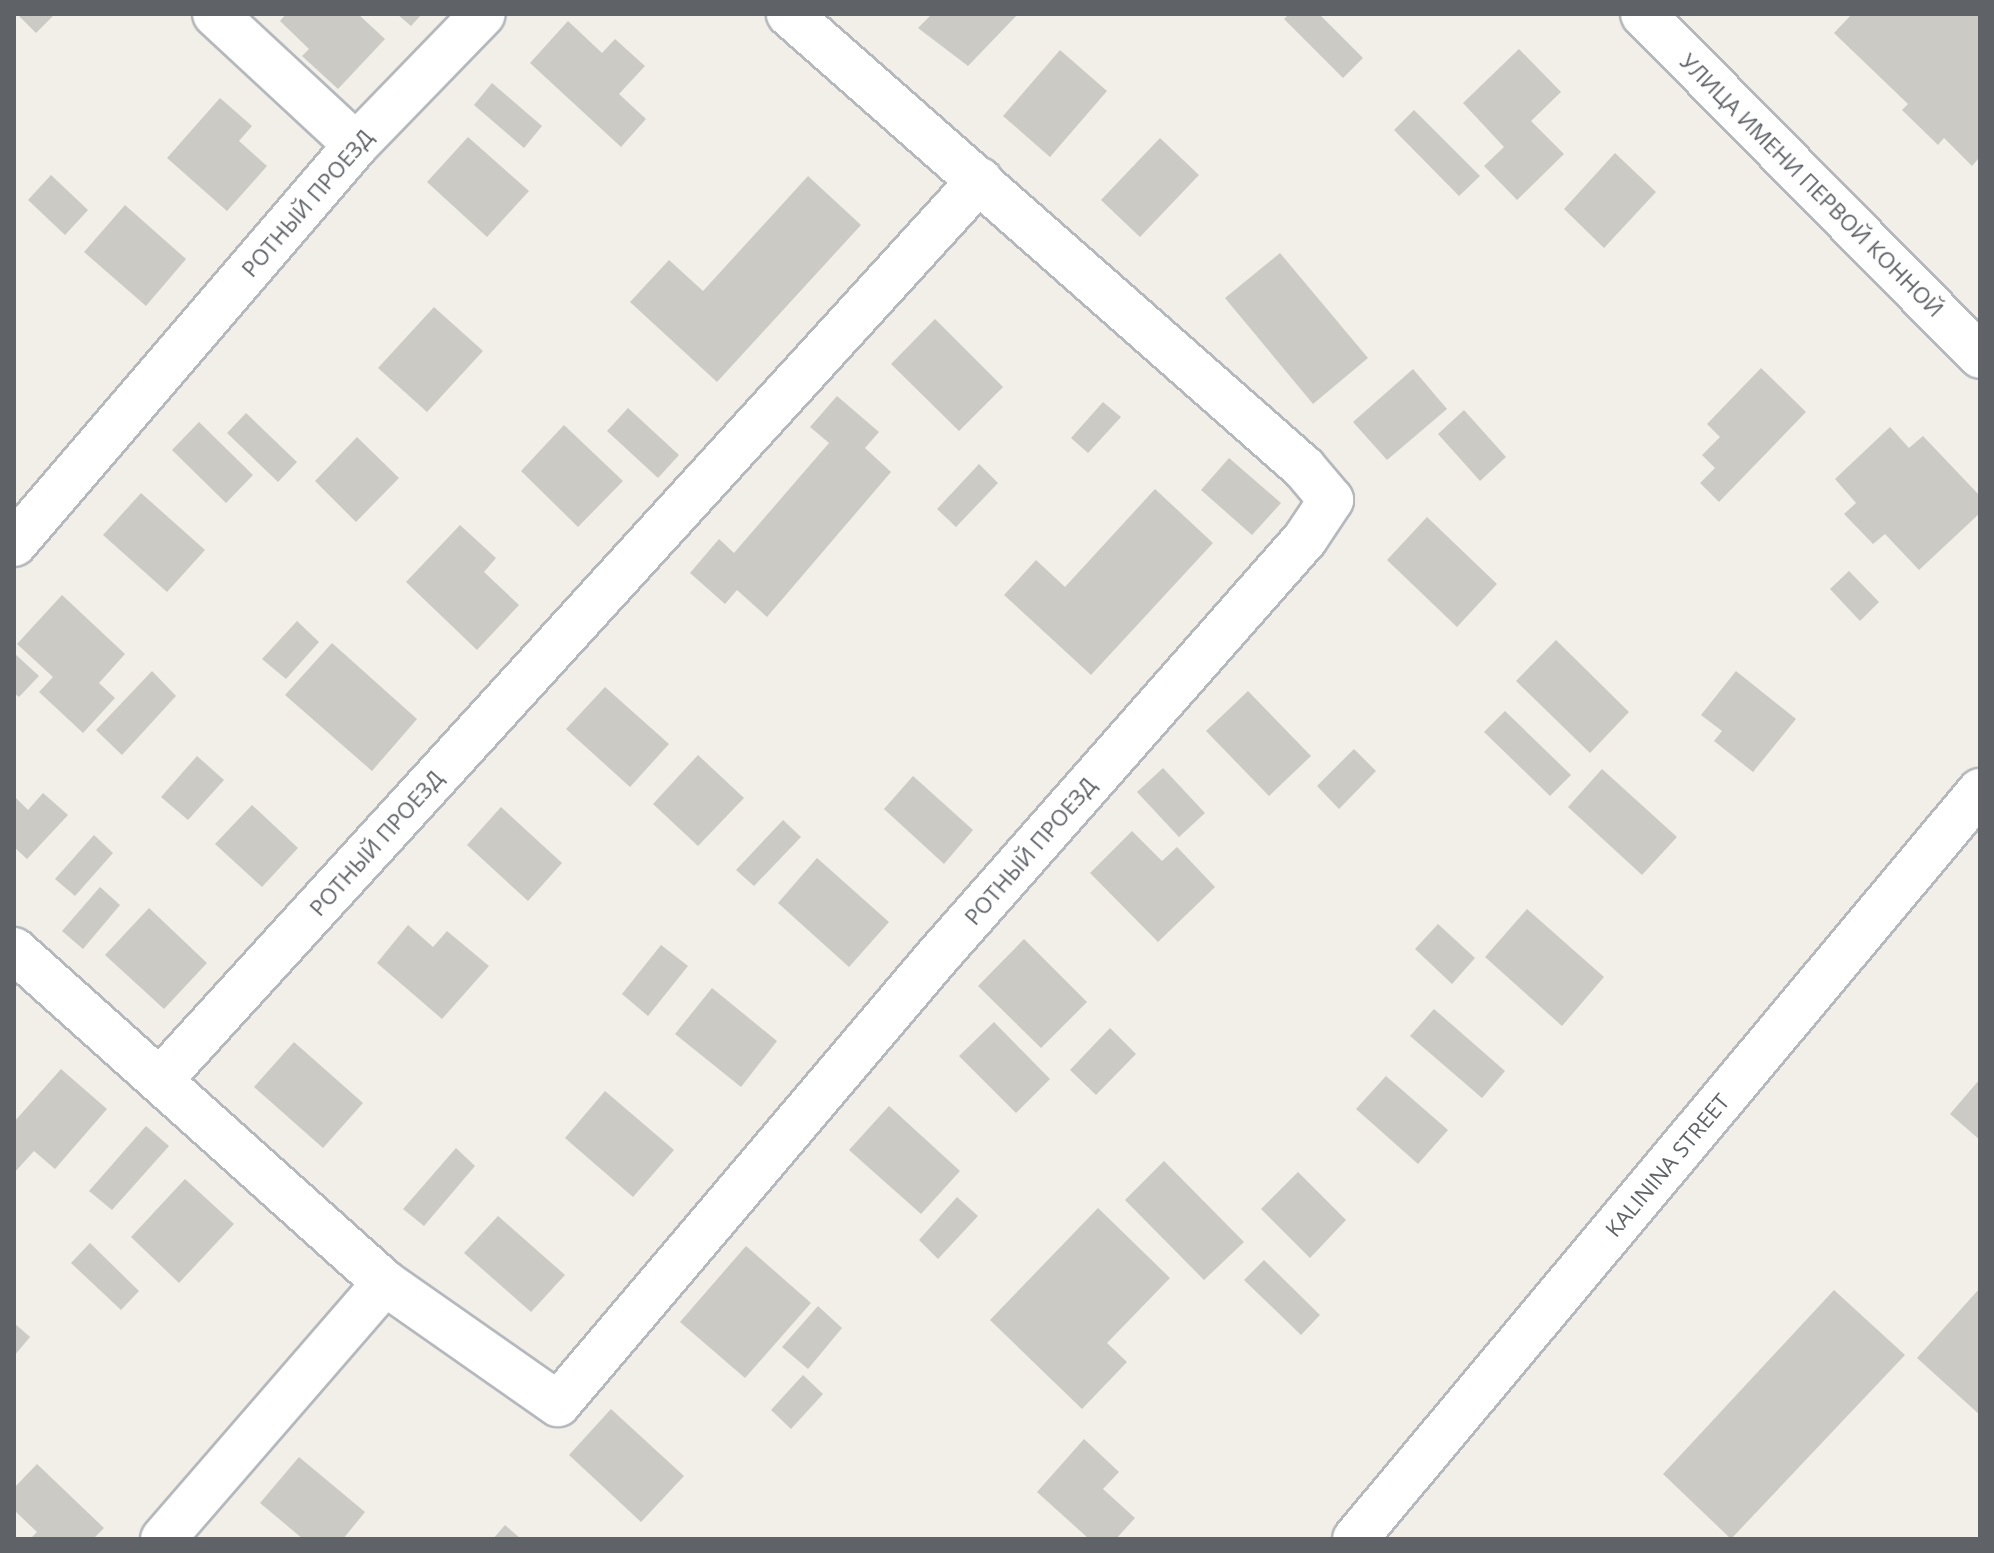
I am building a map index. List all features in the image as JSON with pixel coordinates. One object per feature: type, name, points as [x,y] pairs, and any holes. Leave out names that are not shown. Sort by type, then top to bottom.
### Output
[{"type":"street","points":[[215,14],[356,145]]},
{"type":"street","name":"РОТНЫЙ ПРОЕЗД","points":[[14,544],[356,145],[483,14]]},
{"type":"street","name":"РОТНЫЙ ПРОЕЗД","points":[[14,950],[385,1283],[558,1404],[927,969],[1305,539],[1331,500],[1304,468],[789,14]]},
{"type":"street","name":"УЛИЦА ИМЕНИ ПЕРВОЙ КОННОЙ","points":[[1643,14],[1980,356]]},
{"type":"street","name":"РОТНЫЙ ПРОЕЗД","points":[[161,1079],[980,180]]},
{"type":"street","name":"KALININA STREET","points":[[1355,1539],[1980,791]]},
{"type":"street","points":[[163,1539],[385,1283]]},
{"type":"building","points":[[17,14],[55,14],[36,33]]},
{"type":"building","points":[[286,14],[358,14],[385,39],[338,89],[302,56],[309,49],[280,21]]},
{"type":"building","points":[[397,14],[422,14],[411,26]]},
{"type":"building","points":[[932,14],[1018,14],[968,66],[918,28]]},
{"type":"building","points":[[1289,14],[1319,14],[1363,58],[1343,78],[1284,19]]},
{"type":"building","points":[[1852,14],[1980,14],[1980,157],[1972,166],[1944,138],[1938,145],[1902,110],[1908,104],[1834,33]]},
{"type":"building","points":[[568,21],[602,53],[615,39],[645,66],[619,94],[646,119],[621,147],[530,63]]},
{"type":"building","points":[[1519,49],[1561,92],[1531,121],[1564,154],[1517,200],[1484,166],[1504,147],[1463,103]]},
{"type":"building","points":[[1060,50],[1107,91],[1050,157],[1003,116]]},
{"type":"building","points":[[492,83],[542,126],[524,148],[474,105]]},
{"type":"building","points":[[220,98],[252,126],[239,141],[267,166],[227,211],[167,158]]},
{"type":"building","points":[[1414,110],[1480,176],[1459,196],[1394,130]]},
{"type":"building","points":[[468,137],[529,191],[487,237],[427,182]]},
{"type":"building","points":[[1160,138],[1199,175],[1140,237],[1101,200]]},
{"type":"building","points":[[1615,153],[1656,192],[1604,248],[1564,209]]},
{"type":"building","points":[[51,175],[88,210],[65,235],[28,200]]},
{"type":"building","points":[[808,176],[861,225],[717,382],[630,302],[669,260],[703,291]]},
{"type":"building","points":[[125,205],[186,259],[146,306],[84,252]]},
{"type":"building","points":[[1280,253],[1368,358],[1313,404],[1225,298]]},
{"type":"building","points":[[434,307],[483,351],[427,412],[378,368]]},
{"type":"building","points":[[935,319],[1003,387],[959,431],[891,364]]},
{"type":"building","points":[[1761,368],[1806,412],[1719,502],[1700,483],[1715,468],[1702,455],[1720,437],[1707,424]]},
{"type":"building","points":[[1413,369],[1447,409],[1387,460],[1353,422]]},
{"type":"building","points":[[837,396],[879,432],[865,448],[891,472],[767,617],[737,590],[725,604],[690,573],[719,539],[734,553],[829,443],[810,427]]},
{"type":"building","points":[[1103,402],[1121,417],[1088,453],[1071,438]]},
{"type":"building","points":[[628,408],[679,455],[658,478],[607,431]]},
{"type":"building","points":[[1464,410],[1506,457],[1480,481],[1438,434]]},
{"type":"building","points":[[246,413],[297,462],[278,482],[227,433]]},
{"type":"building","points":[[199,422],[253,475],[226,503],[172,450]]},
{"type":"building","points":[[564,425],[623,481],[578,527],[521,471]]},
{"type":"building","points":[[1890,427],[1909,448],[1923,436],[1980,496],[1980,513],[1919,570],[1885,534],[1873,544],[1844,514],[1856,503],[1835,479]]},
{"type":"building","points":[[357,437],[399,478],[356,522],[315,481]]},
{"type":"building","points":[[1229,458],[1281,503],[1252,535],[1201,490]]},
{"type":"building","points":[[979,464],[998,483],[956,527],[937,509]]},
{"type":"building","points":[[1155,489],[1213,543],[1091,675],[1004,595],[1036,560],[1065,587]]},
{"type":"building","points":[[141,493],[205,550],[167,592],[103,535]]},
{"type":"building","points":[[1427,517],[1497,584],[1457,627],[1387,560]]},
{"type":"building","points":[[460,525],[496,558],[484,572],[519,605],[477,650],[406,582]]},
{"type":"building","points":[[1849,571],[1879,602],[1860,621],[1830,589]]},
{"type":"building","points":[[62,595],[125,654],[99,683],[115,698],[83,733],[39,692],[53,677],[17,644]]},
{"type":"building","points":[[297,621],[319,642],[286,679],[262,659]]},
{"type":"building","points":[[1556,640],[1629,712],[1590,753],[1516,681]]},
{"type":"building","points":[[332,643],[417,719],[372,771],[285,695]]},
{"type":"building","points":[[14,653],[39,676],[19,697],[14,693]]},
{"type":"building","points":[[152,671],[176,696],[122,755],[96,730]]},
{"type":"building","points":[[1736,671],[1796,719],[1753,772],[1714,741],[1722,731],[1701,715]]},
{"type":"building","points":[[605,687],[669,744],[630,787],[566,729]]},
{"type":"building","points":[[1248,691],[1311,756],[1269,796],[1206,731]]},
{"type":"building","points":[[1505,711],[1571,775],[1550,796],[1484,732]]},
{"type":"building","points":[[1354,749],[1376,771],[1339,809],[1317,786]]},
{"type":"building","points":[[698,755],[744,798],[698,846],[653,804]]},
{"type":"building","points":[[197,756],[224,780],[188,820],[161,797]]},
{"type":"building","points":[[1163,768],[1205,813],[1179,837],[1137,792]]},
{"type":"building","points":[[1602,769],[1677,837],[1642,875],[1568,807]]},
{"type":"building","points":[[913,776],[973,830],[944,864],[884,809]]},
{"type":"building","points":[[43,793],[68,815],[27,859],[14,847],[14,796],[28,810]]},
{"type":"building","points":[[252,805],[298,848],[262,887],[215,844]]},
{"type":"building","points":[[501,807],[562,863],[528,901],[467,845]]},
{"type":"building","points":[[783,820],[801,837],[754,886],[736,870]]},
{"type":"building","points":[[1132,831],[1162,861],[1177,847],[1215,887],[1158,942],[1090,873]]},
{"type":"building","points":[[94,835],[113,853],[75,896],[55,879]]},
{"type":"building","points":[[817,858],[889,922],[849,967],[778,903]]},
{"type":"building","points":[[100,887],[120,905],[83,949],[62,931]]},
{"type":"building","points":[[149,908],[207,963],[164,1009],[105,955]]},
{"type":"building","points":[[1527,909],[1604,977],[1562,1026],[1485,957]]},
{"type":"building","points":[[1438,924],[1475,958],[1452,984],[1415,949]]},
{"type":"building","points":[[408,925],[433,947],[447,931],[489,966],[442,1019],[377,963]]},
{"type":"building","points":[[1024,939],[1087,1002],[1041,1048],[978,986]]},
{"type":"building","points":[[661,945],[688,966],[648,1016],[622,994]]},
{"type":"building","points":[[712,988],[777,1041],[741,1087],[675,1034]]},
{"type":"building","points":[[1434,1009],[1505,1071],[1482,1098],[1410,1036]]},
{"type":"building","points":[[994,1022],[1050,1079],[1016,1113],[959,1056]]},
{"type":"building","points":[[1110,1028],[1136,1054],[1096,1095],[1070,1070]]},
{"type":"building","points":[[294,1042],[363,1103],[323,1148],[254,1087]]},
{"type":"building","points":[[61,1069],[107,1109],[55,1169],[34,1151],[14,1173],[14,1122]]},
{"type":"building","points":[[1386,1076],[1448,1130],[1418,1164],[1356,1109]]},
{"type":"building","points":[[1980,1079],[1980,1140],[1950,1114]]},
{"type":"building","points":[[605,1091],[674,1150],[633,1197],[565,1138]]},
{"type":"building","points":[[889,1106],[960,1171],[921,1214],[849,1150]]},
{"type":"building","points":[[146,1126],[169,1146],[112,1210],[89,1191]]},
{"type":"building","points":[[456,1148],[475,1166],[424,1226],[403,1209]]},
{"type":"building","points":[[1164,1161],[1244,1242],[1204,1280],[1125,1200]]},
{"type":"building","points":[[1298,1172],[1346,1220],[1310,1258],[1261,1209]]},
{"type":"building","points":[[185,1179],[234,1224],[179,1283],[131,1237]]},
{"type":"building","points":[[957,1197],[978,1216],[938,1259],[919,1240]]},
{"type":"building","points":[[1098,1208],[1170,1278],[1107,1343],[1127,1362],[1082,1409],[990,1320]]},
{"type":"building","points":[[498,1216],[565,1275],[531,1312],[464,1253]]},
{"type":"building","points":[[90,1243],[139,1291],[121,1310],[71,1263]]},
{"type":"building","points":[[746,1246],[811,1303],[745,1378],[680,1322]]},
{"type":"building","points":[[1264,1260],[1320,1315],[1301,1335],[1244,1280]]},
{"type":"building","points":[[1980,1288],[1980,1415],[1917,1358]]},
{"type":"building","points":[[1834,1290],[1905,1355],[1731,1539],[1663,1474]]},
{"type":"building","points":[[818,1306],[842,1328],[808,1369],[782,1347]]},
{"type":"building","points":[[14,1323],[30,1337],[14,1356]]},
{"type":"building","points":[[803,1375],[823,1394],[791,1429],[771,1410]]},
{"type":"building","points":[[611,1409],[684,1476],[641,1522],[569,1455]]},
{"type":"building","points":[[1084,1439],[1119,1472],[1103,1489],[1135,1518],[1116,1539],[1089,1539],[1037,1492]]},
{"type":"building","points":[[299,1457],[365,1512],[343,1539],[303,1539],[260,1503]]},
{"type":"building","points":[[37,1464],[104,1528],[93,1539],[30,1539],[37,1532],[14,1510],[14,1488]]},
{"type":"building","points":[[505,1525],[521,1539],[493,1539]]}]
